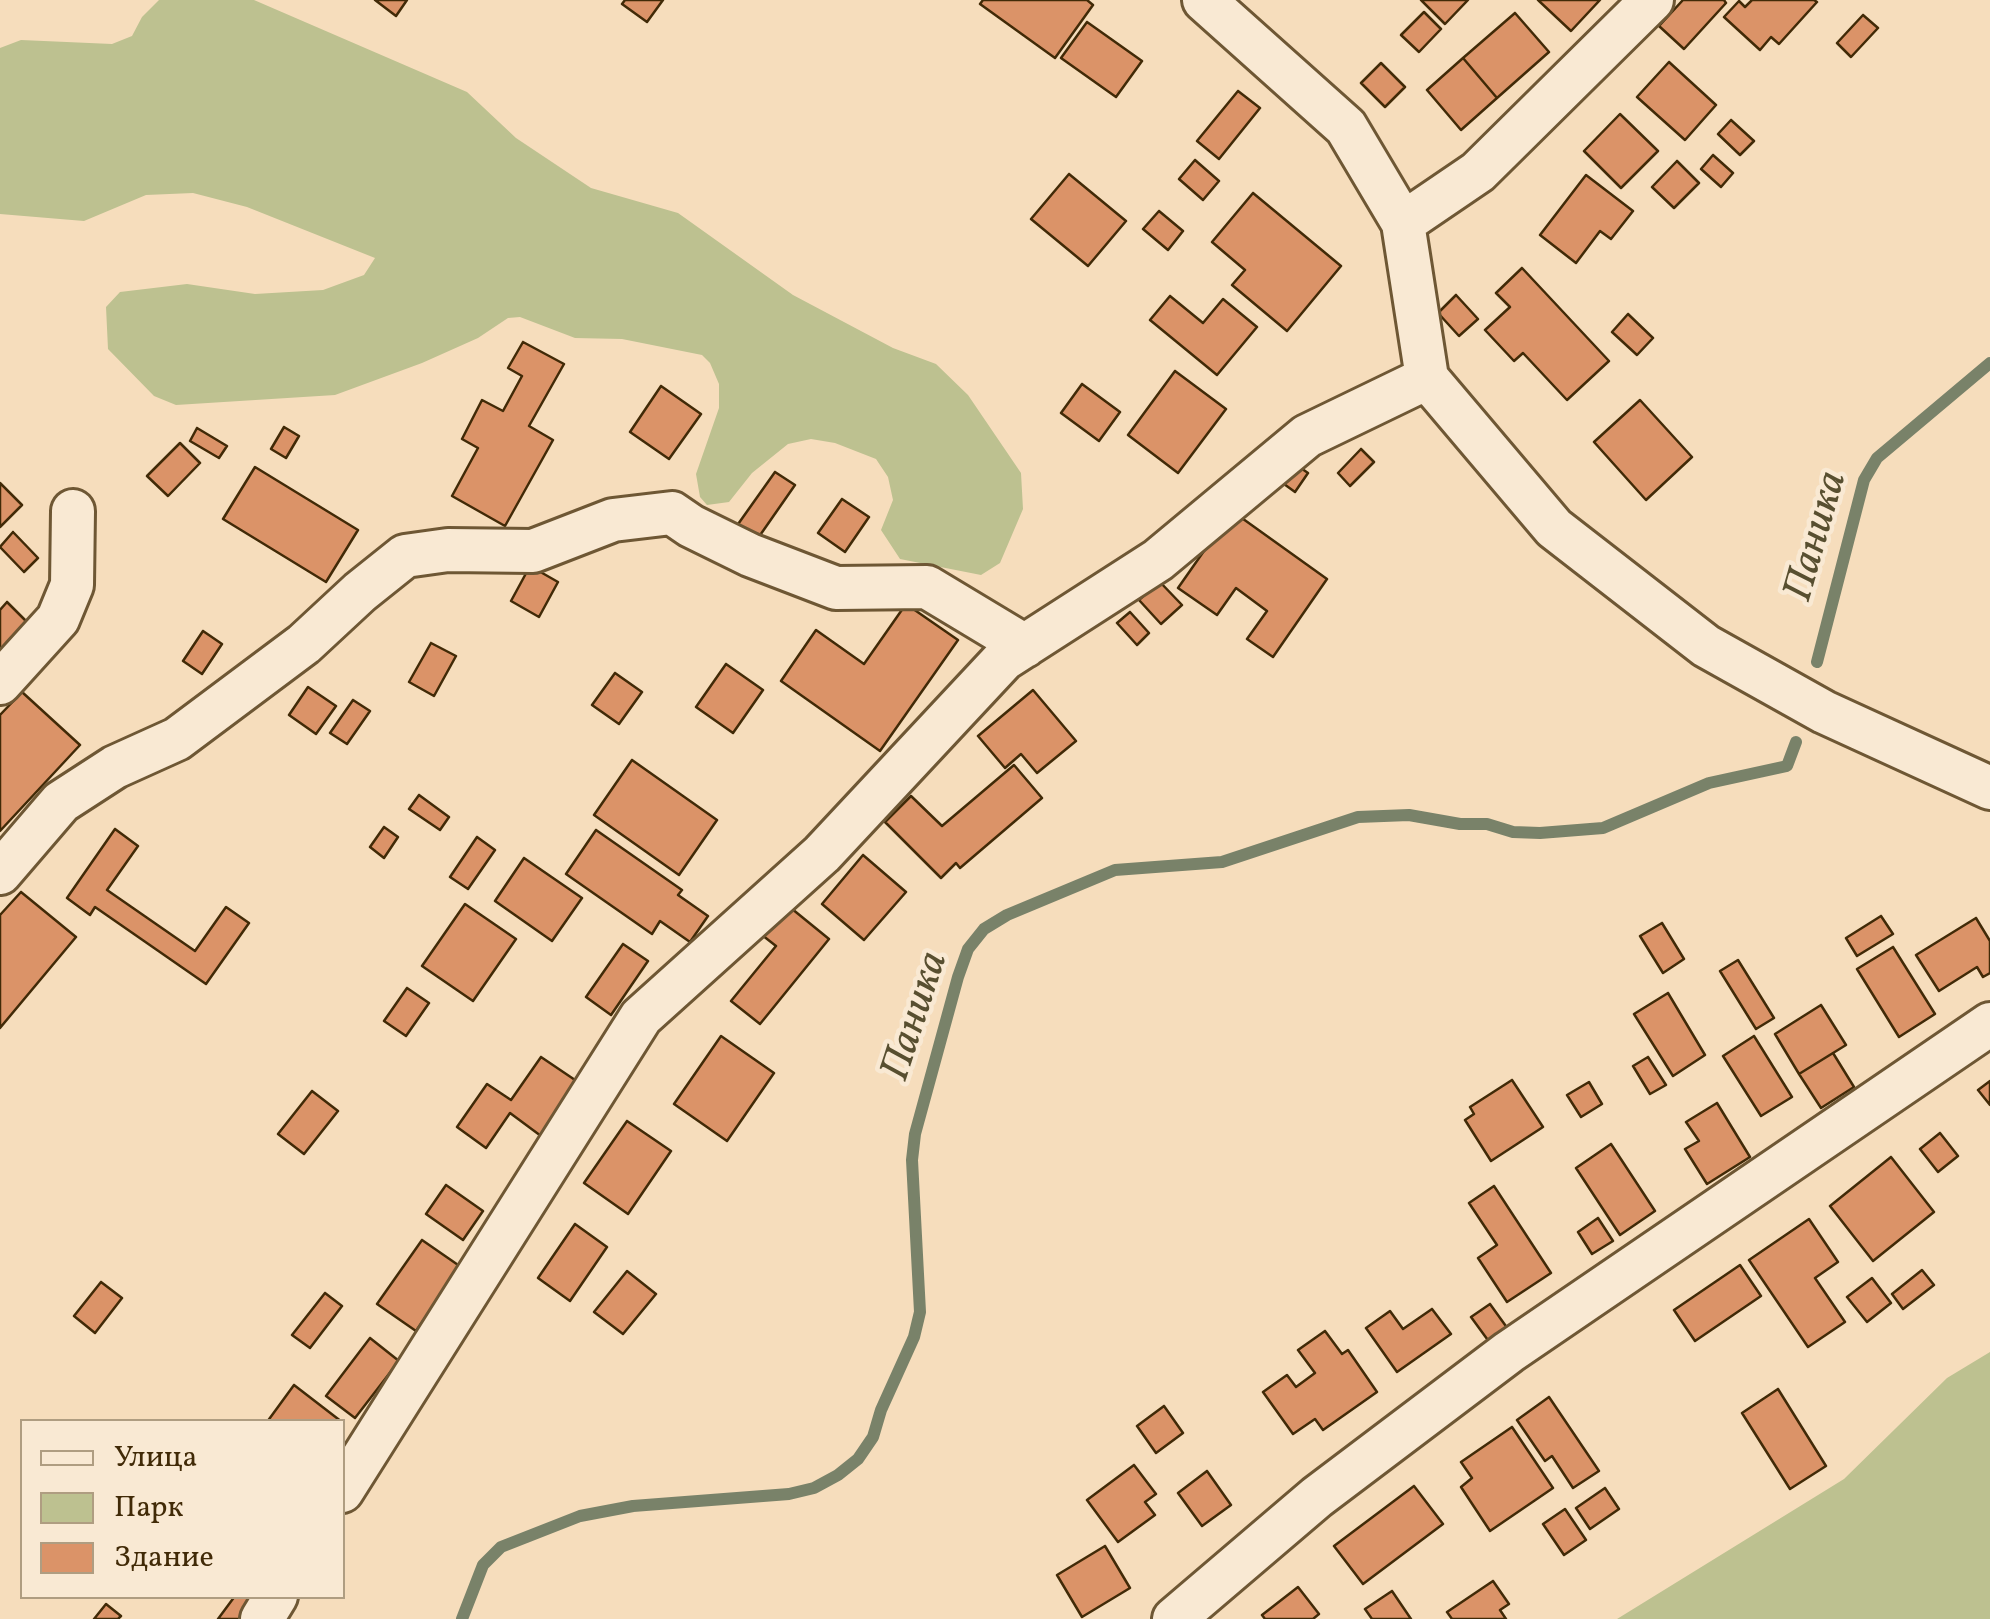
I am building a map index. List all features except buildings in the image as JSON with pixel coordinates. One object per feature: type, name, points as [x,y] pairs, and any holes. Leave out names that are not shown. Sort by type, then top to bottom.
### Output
[{"type":"street","points":[[1204,0],[1346,127],[1403,223],[1427,378],[1554,528],[1706,646],[1824,712],[1990,788]]},
{"type":"street","points":[[1403,223],[1478,172],[1652,0]]},
{"type":"street","points":[[345,1486],[641,1017],[822,854],[1004,660],[1158,560],[1307,436],[1427,378]]},
{"type":"street","points":[[0,683],[58,619],[72,584],[73,511]]},
{"type":"street","points":[[0,873],[61,802],[116,767],[177,739],[304,644],[405,556],[448,550],[533,551],[613,520],[672,513],[750,555],[836,588],[926,587],[1025,646]]},
{"type":"street","points":[[1174,1619],[1317,1497],[1509,1352],[1990,1024]]},
{"type":"green space","points":[[159,0],[254,0],[467,92],[516,138],[591,188],[678,213],[793,295],[893,348],[936,364],[968,395],[1021,473],[1023,509],[1000,563],[981,575],[900,559],[881,530],[893,500],[888,477],[876,459],[835,443],[811,439],[788,444],[752,473],[729,502],[707,505],[700,497],[696,474],[719,408],[719,384],[710,363],[702,355],[622,339],[575,338],[520,317],[508,318],[478,338],[422,363],[335,395],[176,405],[154,396],[108,349],[106,307],[120,292],[187,284],[255,294],[323,290],[364,275],[375,258],[247,207],[193,193],[146,195],[84,221],[0,214],[0,48],[21,40],[112,44],[132,36],[142,17]]},
{"type":"green space","points":[[1990,1352],[1990,1619],[1617,1619],[1844,1479],[1947,1378]]},
{"type":"waterway","name":"Паника","points":[[1817,662],[1864,480],[1877,458],[1990,363]]},
{"type":"waterway","name":"Паника","points":[[462,1619],[483,1565],[501,1547],[580,1516],[633,1506],[789,1494],[814,1488],[858,1459],[873,1437],[914,1337],[920,1312],[912,1160],[915,1134],[958,977],[968,949],[984,929],[1007,915],[1115,870],[1222,862],[1358,817],[1409,815],[1460,824],[1487,824],[1513,832],[1603,828],[1709,783],[1787,766],[1796,742]]}]
